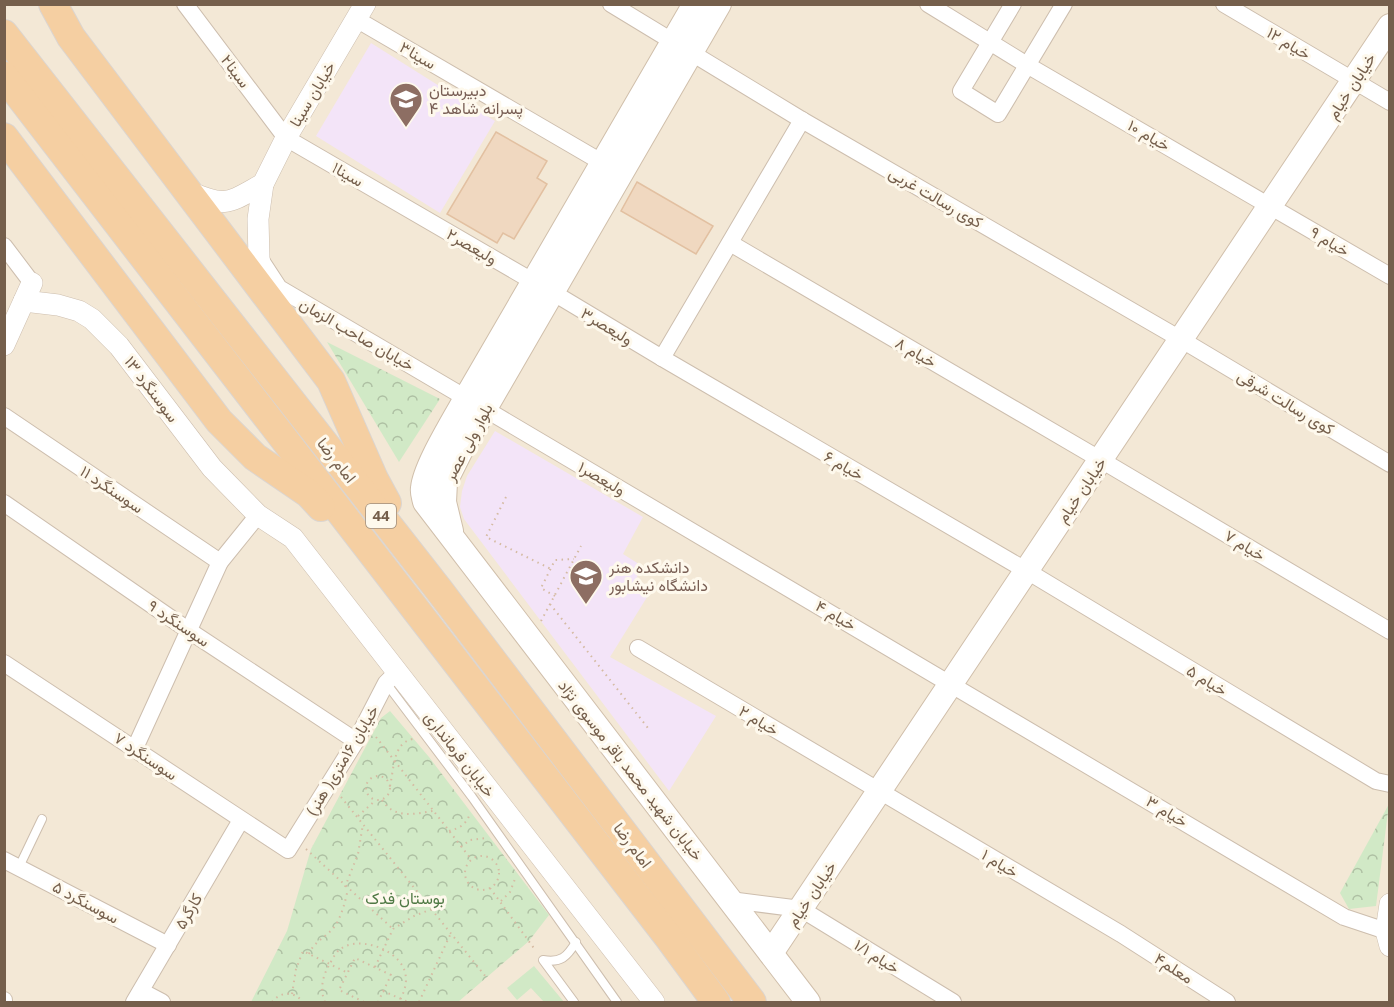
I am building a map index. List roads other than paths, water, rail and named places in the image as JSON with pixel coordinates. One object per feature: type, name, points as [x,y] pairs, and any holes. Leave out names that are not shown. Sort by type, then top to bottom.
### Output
[{"type":"highway","points":[[53,4],[71,38],[330,381],[374,479],[439,590]]},
{"type":"highway","name":"امام رضا","points":[[4,34],[439,590],[752,1002]]},
{"type":"highway","name":"امام رضا","points":[[4,76],[716,1002]]},
{"type":"highway","points":[[4,137],[219,421],[255,457],[309,494],[416,610]]},
{"type":"highway","points":[[669,938],[694,1002]]},
{"type":"main road","name":"بلوار ولی عصر","points":[[453,539],[444,502],[445,482],[475,403],[683,47],[695,4]]},
{"type":"main road","name":"بلوار ولی عصر","points":[[543,287],[603,163],[683,47],[719,4]]},
{"type":"main road","name":"خیابان خیام","points":[[771,953],[1182,340],[1389,26]]},
{"type":"main road","name":"خیابان شهید محمد باقر موسوی نژاد","points":[[453,539],[808,1002]]},
{"type":"street","name":"سینا۲","points":[[185,4],[286,138]]},
{"type":"street","name":"کوی رسالت غربی","points":[[611,4],[802,120],[1182,340]]},
{"type":"street","name":"خیام ۱۰","points":[[928,4],[1027,65],[1271,206]]},
{"type":"street","points":[[1013,4],[961,91],[998,114],[1064,4]]},
{"type":"street","name":"خیام ۱۲","points":[[1224,4],[1389,102]]},
{"type":"street","name":"خیابان سینا","points":[[265,295],[259,258],[258,219],[263,184],[286,138],[360,12]]},
{"type":"street","name":"سینا۳","points":[[360,12],[479,91],[603,163]]},
{"type":"street","points":[[662,358],[802,120]]},
{"type":"street","name":"سینا۱","points":[[286,138],[410,210]]},
{"type":"street","points":[[186,190],[214,203],[234,200],[263,184]]},
{"type":"street","name":"خیام ۹","points":[[1271,206],[1389,276]]},
{"type":"street","name":"ولیعصر۲","points":[[410,210],[543,287]]},
{"type":"street","name":"خیام ۸","points":[[730,243],[1101,460]]},
{"type":"street","points":[[4,246],[28,292]]},
{"type":"street","name":"خیابان صاحب الزمان","points":[[259,258],[279,288],[475,403]]},
{"type":"street","points":[[4,267],[28,292]]},
{"type":"street","name":"ولیعصر۳","points":[[543,287],[662,358]]},
{"type":"street","points":[[4,345],[28,292]]},
{"type":"street","name":"سوسنگرد ۱۳","points":[[28,292],[79,311],[92,319],[120,345],[212,468],[258,515]]},
{"type":"street","name":"کوی رسالت شرقی","points":[[1182,340],[1389,464]]},
{"type":"street","name":"خیام ۶","points":[[662,358],[1027,571]]},
{"type":"street","name":"ولیعصر۱","points":[[475,403],[719,547]]},
{"type":"street","name":"سوسنگرد ۱۱","points":[[4,416],[220,562]]},
{"type":"street","name":"خیام ۷","points":[[1101,460],[1389,631]]},
{"type":"street","name":"سوسنگرد ۹","points":[[4,503],[188,630],[356,741]]},
{"type":"street","points":[[135,748],[220,562],[258,515]]},
{"type":"street","name":"خیابان فرمانداری","points":[[258,515],[293,538],[392,677],[654,1002]]},
{"type":"street","name":"خیام ۴","points":[[719,547],[952,683]]},
{"type":"street","name":"خیام ۵","points":[[1027,571],[1376,781],[1389,784]]},
{"type":"street","name":"خیام ۲","points":[[638,648],[880,792]]},
{"type":"street","name":"سوسنگرد ۷","points":[[4,663],[241,820],[291,844]]},
{"type":"street","name":"خیابان ۱۶متری( هنر)","points":[[291,844],[356,741],[392,677]]},
{"type":"street","name":"خیام ۳","points":[[952,683],[1344,917],[1388,938]]},
{"type":"street","name":"خیام ۱","points":[[880,792],[1121,934]]},
{"type":"street","name":"کارگر۵","points":[[138,997],[241,820]]},
{"type":"street","name":"سوسنگرد ۵","points":[[12,864],[168,945]]},
{"type":"street","points":[[730,900],[801,909]]},
{"type":"street","points":[[1388,938],[1389,904]]},
{"type":"street","name":"خیام ۱/۱","points":[[801,909],[953,1002]]},
{"type":"street","name":"معلم۴","points":[[1121,934],[1227,1002]]},
{"type":"street","points":[[138,997],[162,1002]]},
{"type":"lane","points":[[392,677],[427,736],[617,1002]]},
{"type":"lane","points":[[12,864],[42,819]]},
{"type":"lane","points":[[574,1002],[543,960],[560,961],[568,955],[576,942]]},
{"type":"place","name":"دبیرستان پسرانه شاهد ۴","points":[[406,128]]},
{"type":"place","name":"دانشکده هنر دانشگاه نیشابور","points":[[586,605]]},
{"type":"park label","name":"بوستان فدک","points":[[405,898]]}]
